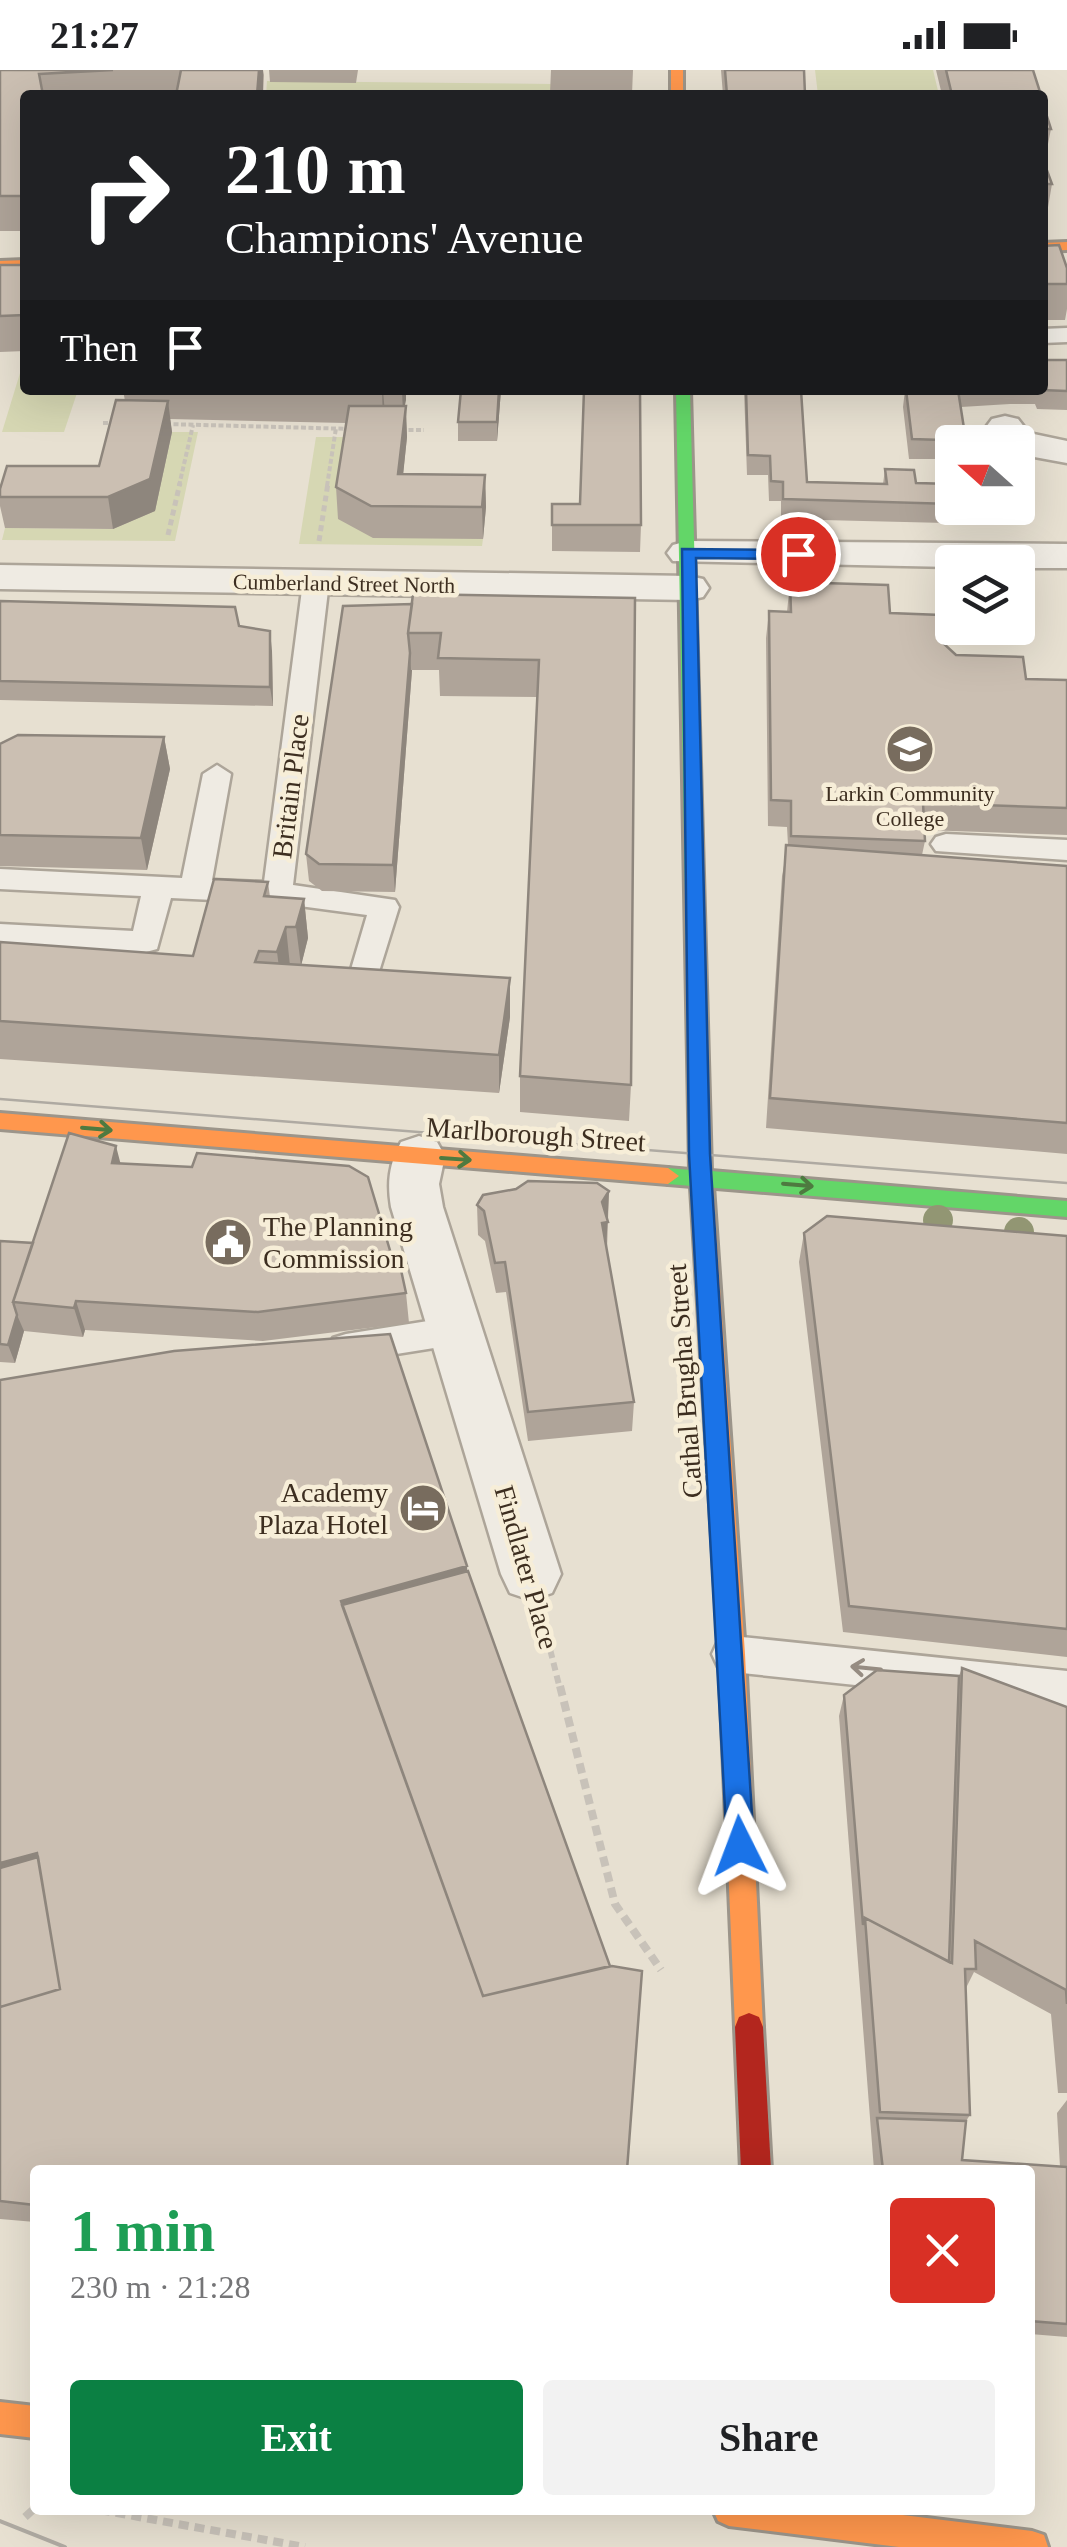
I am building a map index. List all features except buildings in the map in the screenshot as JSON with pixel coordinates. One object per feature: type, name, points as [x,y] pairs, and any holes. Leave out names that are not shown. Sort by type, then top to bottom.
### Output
[{"type":"street","name":"Cathal Brugha Street","points":[[682,395],[701,1176],[732,1654],[756,2165]]},
{"type":"street","points":[[1035,446],[1067,452]]},
{"type":"street","name":"Cumberland Street North","points":[[0,578],[316,582],[1067,556]]},
{"type":"street","name":"Marlborough Street","points":[[0,1120],[1067,1209]]},
{"type":"street","name":"Findlater Place","points":[[419,1156],[413,1184],[416,1207],[532,1574]]},
{"type":"street","points":[[0,2418],[30,2421]]},
{"type":"street","points":[[792,2515],[1032,2547]]},
{"type":"lane","name":"Britain Place","points":[[0,879],[277,893],[316,582]]},
{"type":"lane","points":[[195,889],[218,774]]},
{"type":"lane","points":[[946,844],[1067,850]]},
{"type":"lane","points":[[0,934],[146,942],[158,887]]},
{"type":"lane","points":[[277,893],[384,907],[362,983]]},
{"type":"lane","points":[[318,1352],[453,1331]]},
{"type":"lane","points":[[732,1654],[1067,1689]]},
{"type":"path","points":[[104,422],[122,423]]},
{"type":"path","points":[[157,424],[371,429]]},
{"type":"path","points":[[158,580],[193,424]]},
{"type":"path","points":[[316,582],[336,428]]},
{"type":"path","points":[[389,430],[424,430]]},
{"type":"path","name":"Findlater Place","points":[[532,1574],[615,1904],[661,1970]]},
{"type":"path","points":[[25,2516],[30,2512]]},
{"type":"path","points":[[128,2515],[305,2547]]},
{"type":"green space","points":[[815,70],[933,70],[938,90],[817,90]]},
{"type":"green space","points":[[267,81],[551,84],[595,90],[266,90]]},
{"type":"green space","points":[[20,373],[20,395],[76,395],[64,432],[2,432]]},
{"type":"green space","points":[[172,432],[198,432],[175,541],[2,540],[5,528],[113,529],[154,511]]},
{"type":"green space","points":[[316,437],[351,437],[483,539],[482,546],[299,544]]},
{"type":"tram line","points":[[0,1099],[1067,1183]]},
{"type":"tram line","points":[[0,2521],[65,2547]]},
{"type":"traffic: fast","points":[[683,395],[701,1171]]},
{"type":"traffic: fast","points":[[668,1176],[1067,1209]]},
{"type":"traffic: slow","points":[[677,70],[677,90]]},
{"type":"traffic: slow","points":[[1048,247],[1067,246]]},
{"type":"traffic: slow","points":[[0,265],[20,264]]},
{"type":"traffic: slow","points":[[0,1121],[668,1176]]},
{"type":"traffic: slow","points":[[701,1171],[732,1654],[749,2027]]},
{"type":"traffic: slow","points":[[0,2418],[30,2421]]},
{"type":"traffic: slow","points":[[770,2515],[1032,2547]]},
{"type":"traffic: jam","points":[[749,2027],[756,2165]]},
{"type":"place","name":"Larkin Community College","points":[[910,749]]},
{"type":"place","name":"The Planning Commission","points":[[228,1242]]},
{"type":"place","name":"Academy Plaza Hotel","points":[[423,1508]]},
{"type":"route","points":[[740,1846],[732,1654],[700,1154],[688,553],[798,554]]}]
